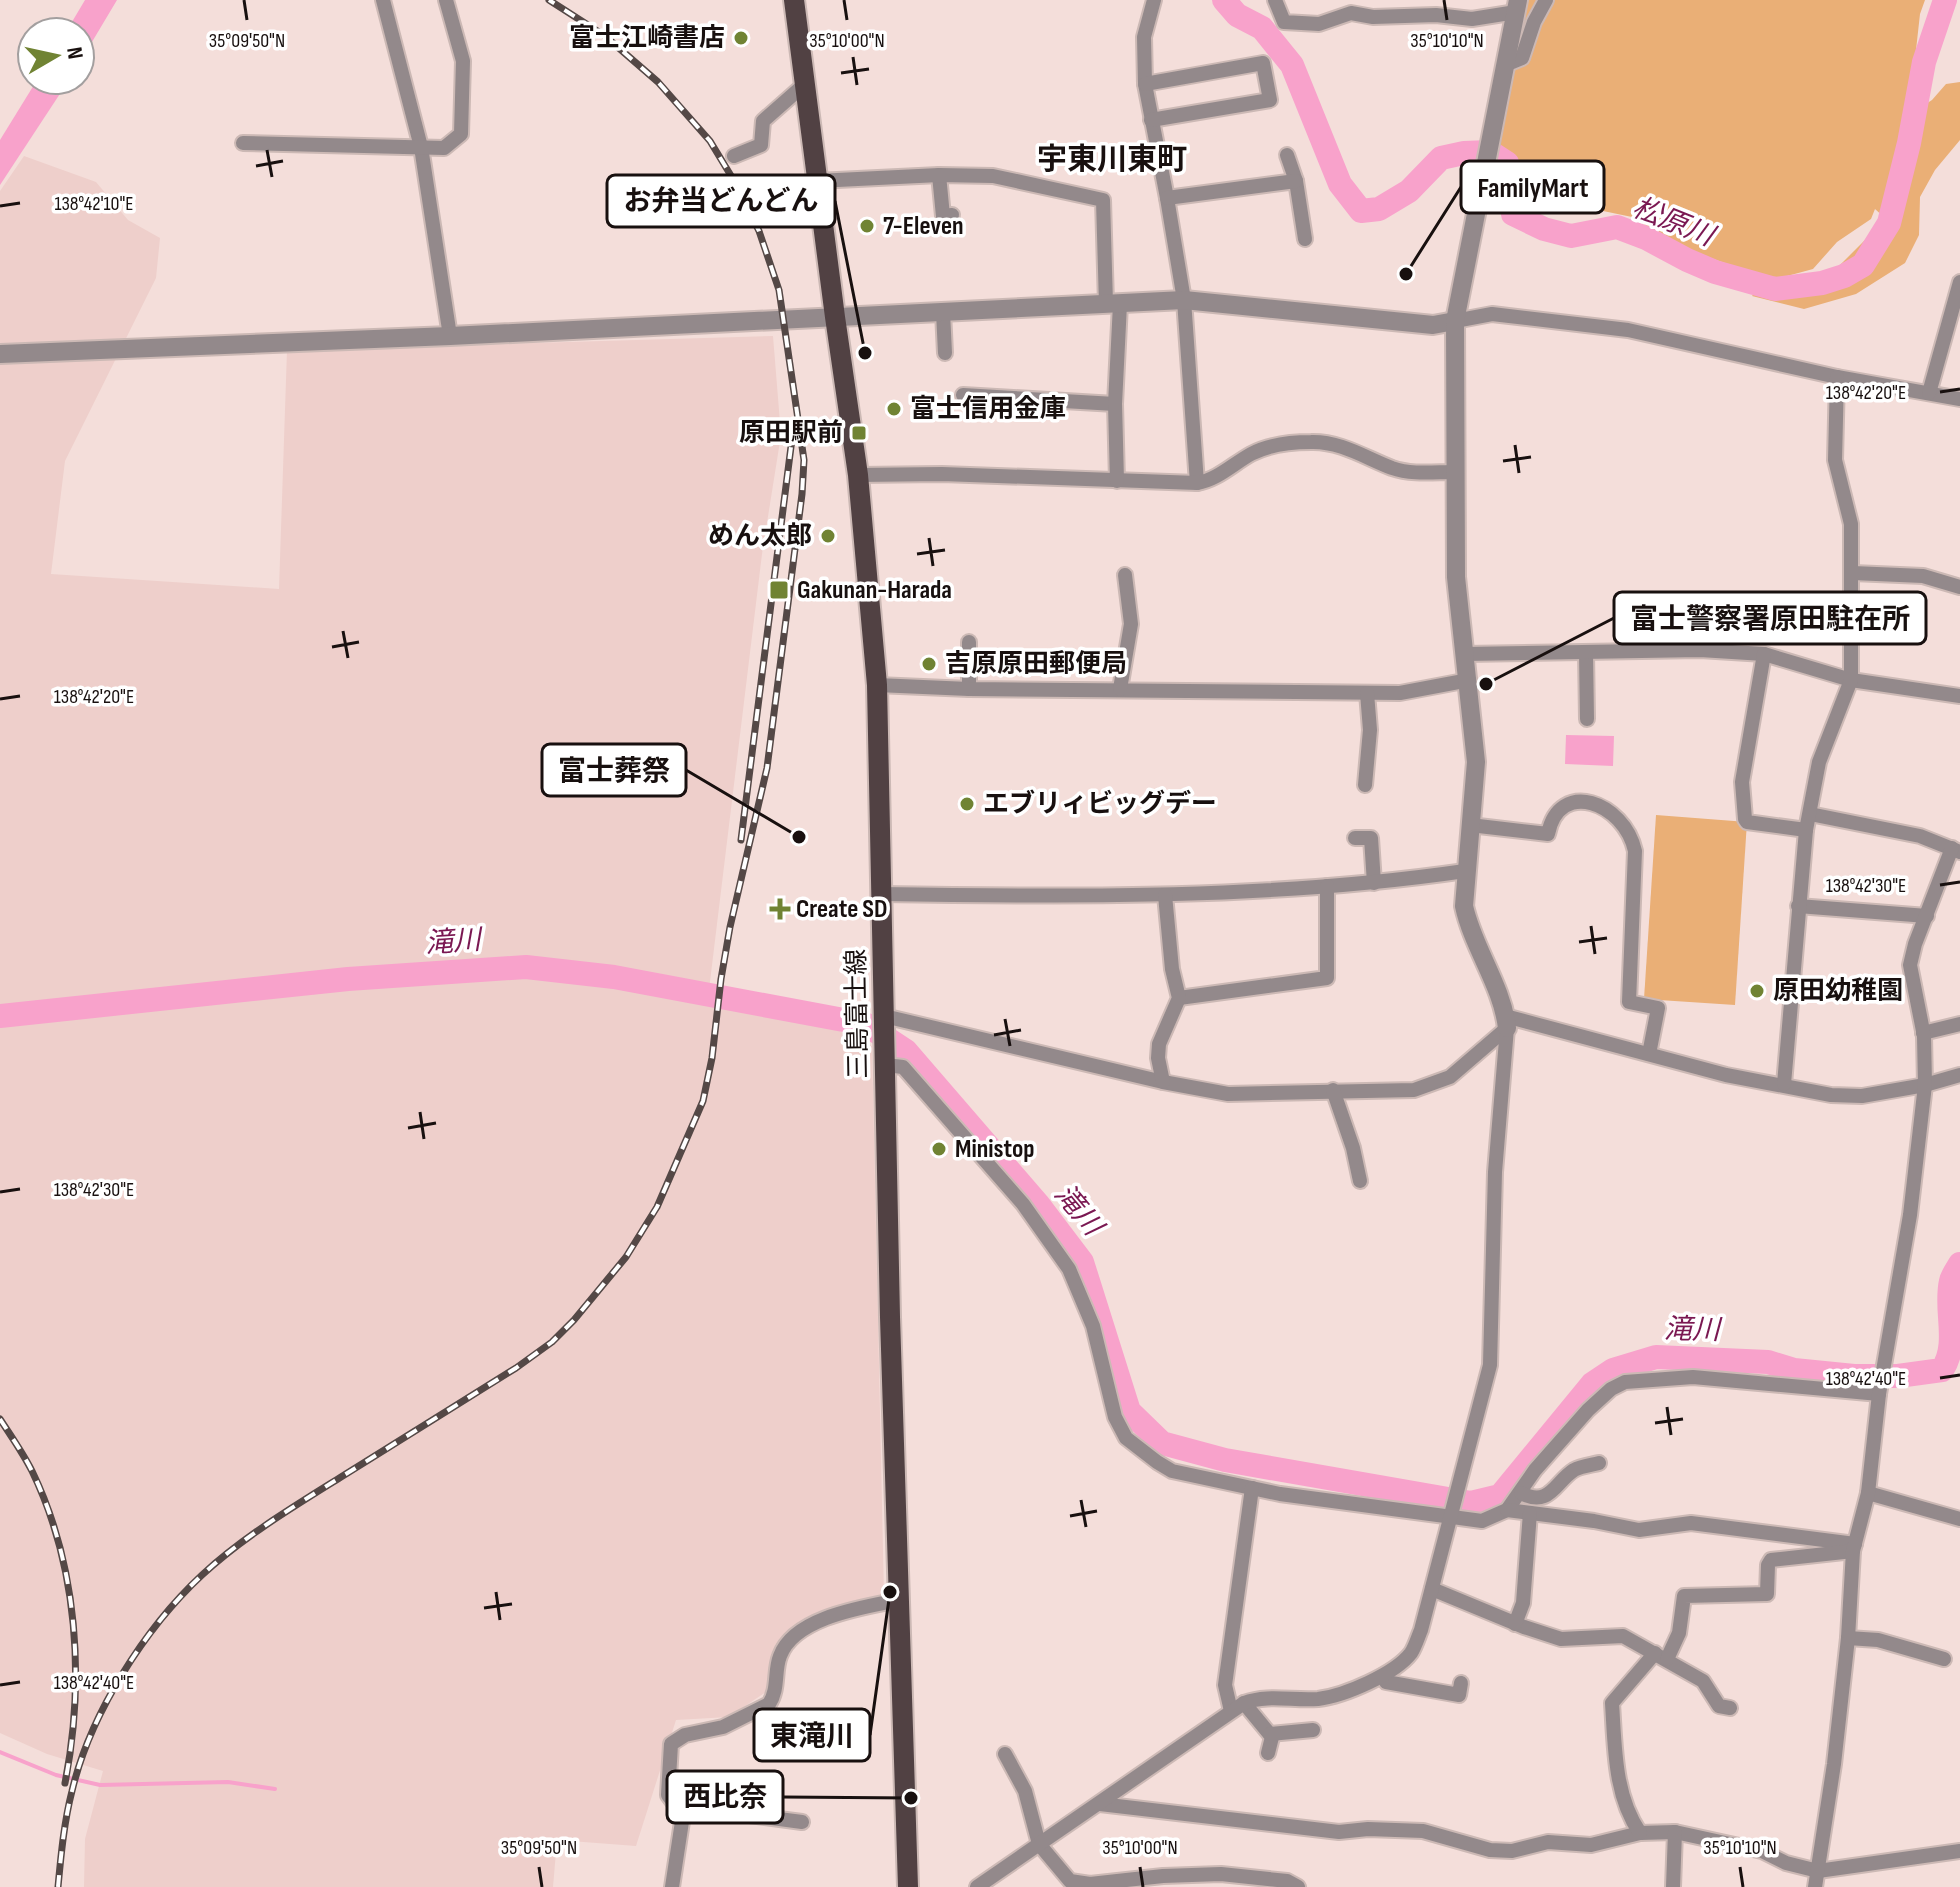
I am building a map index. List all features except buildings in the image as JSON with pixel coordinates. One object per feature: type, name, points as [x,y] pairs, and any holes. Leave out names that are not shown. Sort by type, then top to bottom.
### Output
[{"type":"main road","name":"三島富士線","points":[[794,0],[858,475],[877,685],[908,1887]]},
{"type":"street","points":[[383,0],[421,147],[450,336]]},
{"type":"street","points":[[243,143],[444,148],[461,134],[463,61],[446,0]]},
{"type":"street","points":[[1154,0],[1144,37],[1145,84],[1184,300],[1197,483]]},
{"type":"street","points":[[977,1887],[1238,1707],[1260,1697],[1318,1699],[1349,1693],[1384,1673],[1410,1653],[1421,1630],[1490,1365],[1495,1172],[1506,1022],[1469,929],[1464,906],[1476,762],[1456,577],[1455,321],[1517,6],[1472,19],[1437,8],[1394,7],[1373,17],[1352,7],[1319,24],[1299,24],[1284,22],[1275,0]]},
{"type":"street","points":[[1505,65],[1522,58],[1534,22],[1546,0]]},
{"type":"street","points":[[1145,84],[1263,63],[1270,100],[1151,120]]},
{"type":"street","points":[[734,156],[761,145],[763,121],[805,84]]},
{"type":"street","points":[[1287,155],[1296,181],[1305,239]]},
{"type":"street","points":[[817,181],[939,175],[993,176],[1103,200],[1113,304],[1117,481]]},
{"type":"street","points":[[939,175],[943,216],[952,215]]},
{"type":"street","points":[[1167,198],[1296,181]]},
{"type":"street","points":[[1929,393],[1959,286]]},
{"type":"street","points":[[0,354],[450,336],[1184,300],[1433,325],[1492,314],[1628,330],[1837,377],[1960,399]]},
{"type":"street","points":[[943,312],[945,353]]},
{"type":"street","points":[[1784,1084],[1806,830],[1819,762],[1851,680],[1851,524],[1835,460],[1837,377]]},
{"type":"street","points":[[963,395],[1115,404]]},
{"type":"street","points":[[858,475],[942,474],[1197,483],[1207,482],[1253,453],[1282,444],[1315,441],[1349,449],[1395,469],[1454,472]]},
{"type":"street","points":[[1853,573],[1923,576],[1960,587]]},
{"type":"street","points":[[1120,689],[1131,624],[1125,575]]},
{"type":"street","points":[[969,642],[969,689]]},
{"type":"street","points":[[1465,654],[1700,650],[1764,654],[1851,680],[1960,696]]},
{"type":"street","points":[[1586,652],[1587,719]]},
{"type":"street","points":[[1764,654],[1742,782],[1745,819],[1806,830]]},
{"type":"street","points":[[877,685],[969,689],[1400,693],[1469,680]]},
{"type":"street","points":[[1365,785],[1370,730],[1367,693]]},
{"type":"street","points":[[1470,825],[1548,834],[1551,817],[1565,805],[1583,803],[1605,806],[1618,817],[1628,831],[1635,851],[1629,1002],[1658,1008],[1649,1054]]},
{"type":"street","points":[[1810,814],[1920,836],[1956,850],[1915,944],[1910,965],[1923,1033],[1925,1085],[1910,1215],[1879,1394],[1868,1493],[1854,1547],[1834,1764],[1815,1887]]},
{"type":"street","points":[[1355,838],[1371,838],[1374,883]]},
{"type":"street","points":[[881,894],[1165,895],[1374,883],[1465,871]]},
{"type":"street","points":[[1179,998],[1327,978],[1327,886]]},
{"type":"street","points":[[1163,1082],[1158,1058],[1159,1044],[1179,998],[1172,969],[1165,895]]},
{"type":"street","points":[[1798,906],[1927,916]]},
{"type":"street","points":[[884,1019],[1228,1094],[1414,1090],[1450,1077],[1506,1022]]},
{"type":"street","points":[[1506,1022],[1726,1075],[1831,1095],[1862,1096],[1925,1085],[1960,1075]]},
{"type":"street","points":[[1923,1033],[1960,1024]]},
{"type":"street","points":[[885,1056],[903,1067],[1023,1204],[1069,1269],[1093,1326],[1115,1417],[1126,1438],[1172,1471],[1252,1488],[1482,1521],[1507,1510],[1535,1470],[1588,1410],[1611,1389],[1625,1382],[1693,1377],[1879,1394]]},
{"type":"street","points":[[1333,1090],[1353,1148],[1360,1181]]},
{"type":"street","points":[[1521,1493],[1530,1497],[1550,1495],[1576,1469],[1599,1463]]},
{"type":"street","points":[[1252,1488],[1225,1685],[1238,1707],[1272,1737],[1268,1753]]},
{"type":"street","points":[[1868,1493],[1960,1519]]},
{"type":"street","points":[[1507,1510],[1639,1530],[1691,1523],[1854,1547]]},
{"type":"street","points":[[1515,1624],[1523,1603],[1530,1513]]},
{"type":"street","points":[[1640,1833],[1627,1814],[1615,1763],[1612,1703],[1661,1656],[1679,1633],[1684,1596],[1767,1594],[1771,1560],[1854,1547]]},
{"type":"street","points":[[1432,1589],[1515,1624],[1561,1639],[1623,1636],[1703,1681],[1719,1706],[1730,1708]]},
{"type":"street","points":[[672,1887],[683,1815],[668,1795],[671,1744],[685,1735],[723,1727],[769,1704],[774,1698],[780,1656],[791,1638],[835,1614],[899,1600]]},
{"type":"street","points":[[1848,1638],[1878,1640],[1944,1659]]},
{"type":"street","points":[[1386,1682],[1459,1695],[1461,1683]]},
{"type":"street","points":[[1270,1734],[1313,1730]]},
{"type":"street","points":[[1005,1754],[1025,1791],[1039,1844],[1070,1881],[1090,1884],[1163,1881],[1221,1874],[1287,1881],[1298,1887]]},
{"type":"street","points":[[1100,1804],[1339,1832],[1368,1829],[1423,1831],[1490,1850],[1512,1851],[1548,1842],[1591,1845],[1640,1833],[1675,1832],[1762,1851],[1786,1863],[1818,1871],[1960,1851]]},
{"type":"street","points":[[683,1815],[711,1810],[802,1822]]},
{"type":"street","points":[[1673,1887],[1675,1832]]},
{"type":"shaded area","points":[[85,0],[117,0],[96,35],[96,16],[76,16]]},
{"type":"shaded area","points":[[1521,0],[1925,0],[1920,14],[1913,77],[1904,118],[1932,100],[1946,84],[1960,82],[1960,140],[1935,170],[1920,197],[1919,235],[1905,263],[1856,294],[1804,309],[1752,296],[1762,284],[1822,283],[1886,219],[1875,209],[1871,219],[1837,242],[1813,269],[1772,280],[1680,247],[1632,217],[1579,206],[1520,201],[1490,152]]},
{"type":"shaded area","points":[[27,96],[58,96],[0,185],[0,140]]},
{"type":"shaded area","points":[[24,156],[96,182],[128,220],[160,238],[156,278],[65,461],[51,574],[279,589],[287,350],[773,336],[781,435],[762,554],[708,998],[822,1023],[872,1046],[884,1596],[834,1608],[775,1645],[766,1692],[729,1717],[676,1720],[636,1846],[557,1840],[553,1887],[84,1887],[85,1839],[103,1771],[47,1754],[0,1733],[0,191]]},
{"type":"shaded area","points":[[1566,735],[1614,736],[1613,766],[1565,764]]},
{"type":"shaded area","points":[[1656,815],[1747,822],[1735,1005],[1644,999]]},
{"type":"waterway","name":"松原川","points":[[1224,0],[1237,15],[1262,28],[1292,65],[1340,184],[1361,211],[1379,209],[1409,191],[1441,158],[1490,152],[1507,163],[1513,214],[1544,229],[1571,236],[1617,227],[1715,272],[1775,289],[1822,283],[1844,276],[1863,265],[1889,223],[1909,143],[1924,62],[1945,0]]},
{"type":"waterway","name":"滝川","points":[[0,1016],[348,979],[526,967],[614,977],[865,1024],[906,1051],[1038,1204],[1082,1262],[1129,1411],[1162,1443],[1225,1460],[1471,1503],[1500,1496],[1592,1384],[1613,1370],[1656,1357],[1768,1362],[1794,1370],[1854,1376],[1898,1376],[1942,1370],[1951,1338],[1949,1292],[1953,1275],[1960,1264]]},
{"type":"waterway","points":[[0,1752],[56,1775],[100,1785],[228,1782],[275,1789]]},
{"type":"railway","points":[[58,1887],[67,1815],[80,1762],[122,1674],[160,1620],[202,1575],[251,1535],[516,1368],[552,1342],[626,1257],[657,1207],[703,1101],[730,927],[767,768],[804,460],[779,290],[759,231],[736,184],[710,141],[658,82],[605,36],[549,0]]},
{"type":"railway","points":[[741,840],[793,431]]},
{"type":"railway","points":[[0,1419],[28,1464],[47,1507],[68,1585],[73,1624],[75,1705],[65,1783]]},
{"type":"place","name":"富士江崎書店","points":[[741,38]]},
{"type":"place","name":"7-Eleven","points":[[867,226]]},
{"type":"place","name":"FamilyMart","points":[[1406,274]]},
{"type":"place","name":"お弁当どんどん","points":[[865,353]]},
{"type":"place","name":"富士信用金庫","points":[[894,409]]},
{"type":"place","name":"原田駅前","points":[[859,433]]},
{"type":"place","name":"めん太郎","points":[[828,536]]},
{"type":"place","name":"Gakunan-Harada","points":[[779,590]]},
{"type":"place","name":"吉原原田郵便局","points":[[929,664]]},
{"type":"place","name":"富士警察署原田駐在所","points":[[1486,684]]},
{"type":"place","name":"エブリィビッグデー","points":[[967,804]]},
{"type":"place","name":"富士葬祭","points":[[799,837]]},
{"type":"place","name":"Create SD","points":[[780,909]]},
{"type":"place","name":"原田幼稚園","points":[[1757,991]]},
{"type":"place","name":"Ministop","points":[[939,1149]]},
{"type":"place","name":"東滝川","points":[[890,1592]]},
{"type":"place","name":"西比奈","points":[[911,1798]]},
{"type":"district","name":"宇東川東町","points":[[1112,160]]}]
